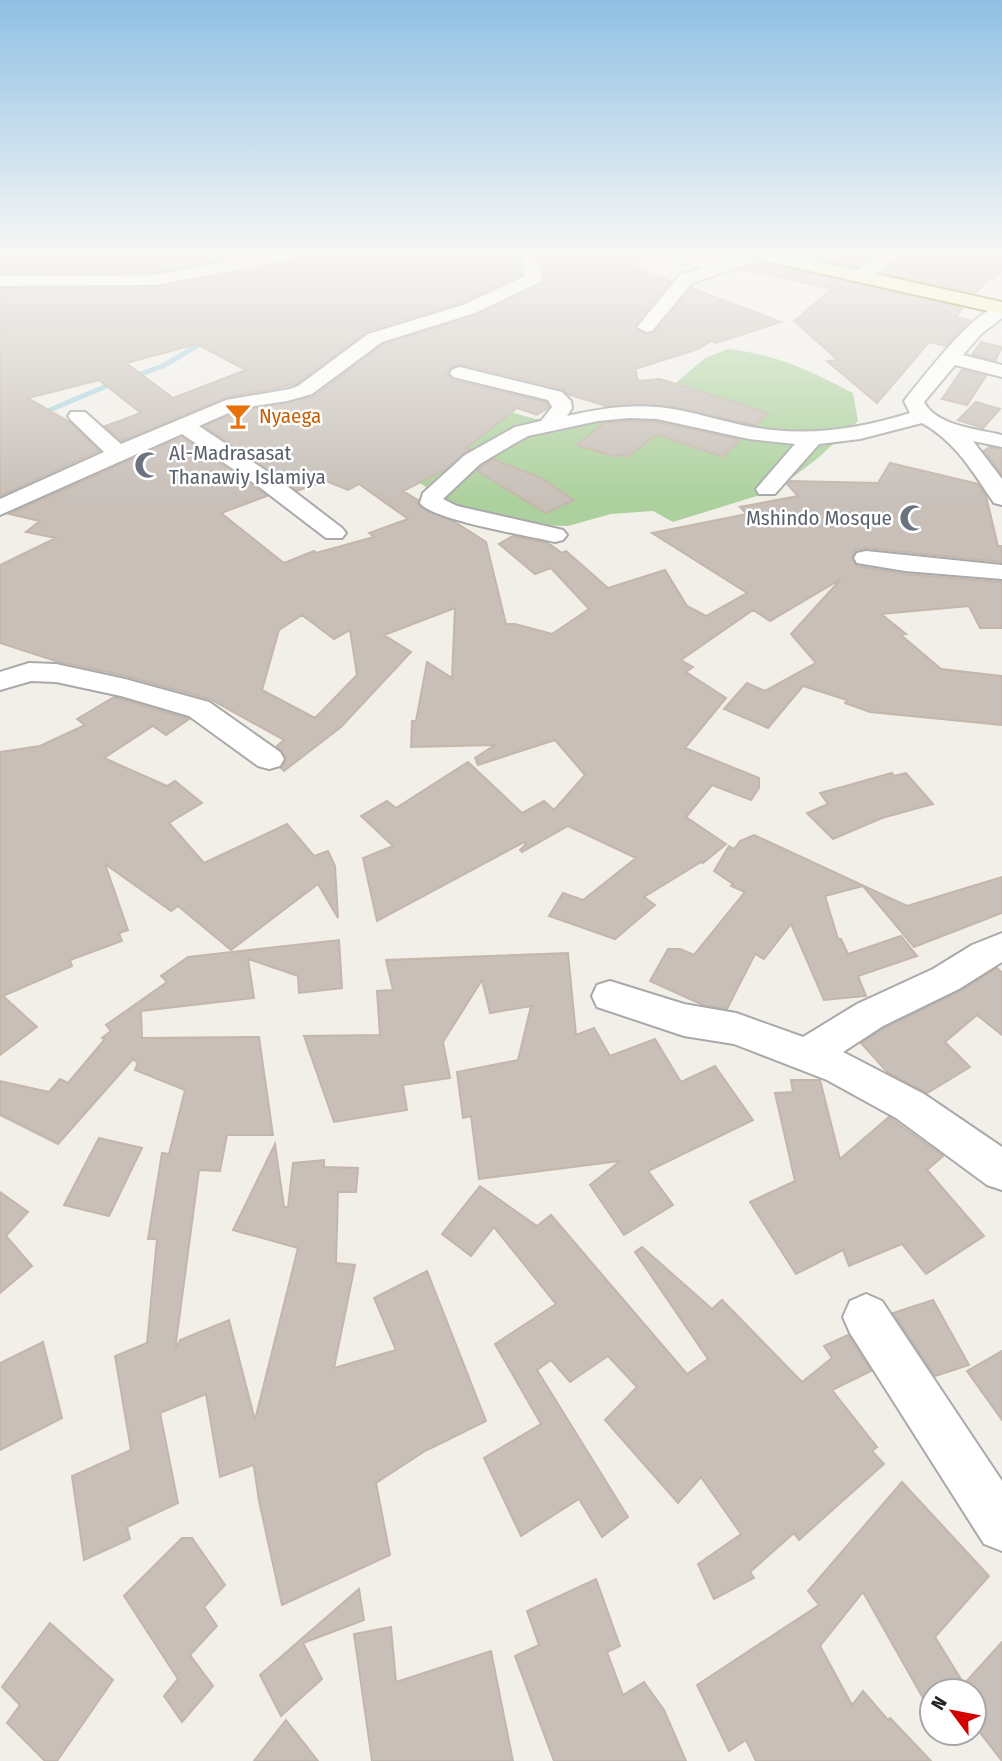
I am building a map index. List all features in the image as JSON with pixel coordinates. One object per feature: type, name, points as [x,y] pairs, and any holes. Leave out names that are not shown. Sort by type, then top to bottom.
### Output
[{"type":"street","points":[[0,508],[118,453],[244,401],[293,395],[313,385],[381,336]]},
{"type":"street","points":[[970,336],[915,397],[915,406],[947,429],[982,465],[1002,498]]},
{"type":"street","points":[[951,358],[1002,371]]},
{"type":"street","points":[[460,373],[555,396],[561,401],[562,408],[547,427]]},
{"type":"street","points":[[555,535],[450,511],[432,503],[431,498],[458,471],[500,441],[522,431],[617,413],[645,412],[684,417],[769,437],[812,438],[901,423],[924,415]]},
{"type":"street","points":[[78,416],[118,453]]},
{"type":"street","points":[[183,425],[266,481],[334,533]]},
{"type":"street","points":[[947,429],[1002,441]]},
{"type":"street","points":[[767,489],[812,438]]},
{"type":"street","points":[[866,558],[1002,572]]},
{"type":"street","points":[[0,681],[29,672],[56,673],[125,688],[199,709],[269,759]]},
{"type":"street","points":[[808,1054],[870,1015],[946,979],[1002,947]]},
{"type":"street","points":[[610,996],[684,1020],[736,1029],[841,1068],[910,1106],[1002,1171]]},
{"type":"street","points":[[866,1317],[1002,1526]]},
{"type":"green space","points":[[728,349],[763,355],[793,365],[853,393],[858,421],[818,458],[776,490],[673,522],[653,511],[611,514],[568,526],[480,524],[408,475],[510,412],[536,419],[638,409],[657,399],[705,358]]},
{"type":"building","points":[[0,336],[360,336],[297,384],[225,398],[122,441],[105,426],[141,413],[99,380],[28,398],[71,423],[99,451],[0,496]],"holes":[[[197,344],[246,370],[173,398],[126,363]]]},
{"type":"building","points":[[409,336],[737,336],[716,343],[711,341],[698,349],[635,369],[638,381],[660,379],[768,413],[755,425],[660,405],[606,406],[567,394],[563,389],[461,364],[451,367],[447,373],[452,380],[546,402],[549,407],[537,415],[517,408],[466,448],[470,449],[444,470],[403,491],[418,500],[418,505],[427,511],[453,521],[486,542],[506,624],[552,634],[589,609],[551,568],[535,574],[499,544],[513,536],[548,543],[562,553],[566,551],[608,588],[665,570],[687,606],[706,616],[747,593],[652,533],[747,514],[740,507],[798,496],[787,484],[790,481],[878,483],[890,463],[978,484],[986,496],[998,546],[1002,546],[1002,562],[866,548],[856,550],[852,557],[857,566],[905,574],[1002,582],[1002,628],[980,628],[969,606],[881,614],[906,634],[901,635],[941,669],[1002,676],[1002,725],[870,712],[845,703],[847,700],[803,686],[768,728],[724,709],[747,683],[765,691],[816,663],[791,634],[841,579],[770,621],[753,610],[681,660],[693,667],[686,672],[726,698],[685,748],[759,778],[759,788],[751,800],[712,785],[686,817],[726,844],[703,863],[644,897],[655,905],[615,939],[549,916],[563,893],[583,900],[636,858],[568,826],[522,852],[520,850],[526,844],[524,842],[377,921],[363,858],[393,846],[361,816],[387,801],[396,808],[468,762],[522,813],[544,801],[554,810],[585,775],[555,740],[478,765],[475,758],[495,745],[411,747],[412,721],[416,721],[427,662],[452,678],[455,608],[384,635],[411,652],[341,727],[284,771],[281,768],[286,758],[277,746],[284,740],[210,699],[126,676],[56,661],[0,643],[0,565],[56,538],[26,532],[40,521],[9,514],[182,437],[267,496],[221,513],[284,563],[314,551],[316,553],[374,537],[369,533],[408,519],[359,484],[348,490],[326,481],[297,491],[204,426],[241,411],[313,397],[383,344]],"holes":[[[302,615],[334,639],[350,630],[357,675],[315,718],[262,690],[279,630]]]},
{"type":"building","points":[[811,336],[955,336],[946,346],[929,342],[877,403],[827,361],[838,360]]},
{"type":"building","points":[[981,342],[1002,347],[995,361],[972,355]]},
{"type":"building","points":[[962,370],[986,376],[967,405],[942,399]]},
{"type":"building","points":[[976,402],[1000,409],[983,428],[958,420]]},
{"type":"building","points":[[657,422],[740,440],[723,457],[657,434],[627,457],[619,454],[616,457],[577,445],[604,423]]},
{"type":"building","points":[[989,447],[1002,449],[1002,475],[984,451]]},
{"type":"building","points":[[493,459],[543,479],[574,500],[546,513],[477,471]]},
{"type":"building","points":[[114,697],[189,719],[166,735],[153,726],[104,758],[167,786],[175,781],[202,803],[169,823],[204,863],[287,824],[314,856],[328,851],[335,866],[338,918],[318,884],[231,950],[178,906],[171,911],[105,864],[128,930],[119,933],[122,941],[70,960],[72,966],[3,996],[37,1027],[0,1055],[0,752],[40,746],[85,725],[77,719]]},
{"type":"building","points":[[892,773],[894,776],[906,773],[933,804],[882,818],[833,839],[807,813],[828,804],[820,793]]},
{"type":"building","points":[[754,835],[907,906],[1002,877],[1002,913],[914,947],[863,886],[825,896],[838,939],[841,939],[848,954],[901,936],[917,956],[858,976],[866,996],[824,1000],[791,924],[764,959],[755,954],[727,1009],[703,1005],[650,981],[668,949],[680,949],[694,955],[745,892],[731,886],[733,884],[714,871],[729,846],[734,849],[740,841]]},
{"type":"building","points":[[339,940],[342,988],[299,993],[298,976],[248,959],[254,998],[141,1011],[142,1038],[259,1037],[273,1135],[227,1135],[220,1171],[199,1170],[175,1350],[180,1340],[229,1320],[255,1420],[298,1248],[233,1230],[275,1144],[284,1207],[288,1207],[293,1163],[324,1160],[324,1167],[358,1168],[356,1192],[338,1192],[336,1263],[355,1265],[334,1368],[396,1350],[374,1298],[427,1271],[486,1421],[425,1451],[376,1483],[390,1555],[282,1605],[254,1467],[253,1465],[220,1477],[206,1394],[160,1413],[178,1503],[127,1527],[130,1539],[84,1560],[72,1476],[131,1450],[115,1356],[147,1343],[157,1239],[148,1239],[162,1153],[169,1154],[185,1090],[135,1070],[138,1063],[133,1059],[58,1144],[0,1115],[0,1081],[49,1092],[60,1079],[68,1083],[105,1039],[102,1038],[111,1031],[106,1025],[167,982],[161,976],[188,957]]},
{"type":"building","points":[[568,953],[576,1035],[594,1028],[610,1056],[655,1039],[681,1082],[715,1066],[753,1120],[648,1171],[673,1205],[624,1235],[590,1185],[620,1161],[479,1179],[471,1116],[463,1118],[457,1072],[518,1060],[531,1006],[490,1013],[482,980],[443,1042],[450,1078],[403,1085],[407,1110],[334,1122],[304,1036],[380,1035],[377,991],[393,990],[386,960]]},
{"type":"building","points":[[997,968],[1002,973],[1002,1035],[977,1015],[945,1042],[970,1067],[927,1093],[888,1073],[861,1043],[884,1028],[960,991]]},
{"type":"building","points":[[791,1080],[820,1080],[840,1159],[889,1117],[943,1156],[927,1170],[984,1236],[926,1274],[902,1244],[849,1266],[843,1250],[796,1274],[750,1202],[795,1181],[775,1093],[793,1092]]},
{"type":"building","points":[[99,1138],[142,1148],[109,1216],[64,1205]]},
{"type":"building","points":[[480,1186],[537,1226],[551,1215],[687,1374],[708,1359],[635,1252],[642,1247],[712,1309],[722,1300],[802,1382],[832,1358],[824,1346],[848,1335],[871,1371],[832,1390],[877,1447],[872,1451],[884,1464],[799,1540],[794,1533],[750,1572],[754,1578],[714,1599],[698,1564],[741,1534],[701,1477],[678,1503],[605,1420],[637,1387],[608,1356],[570,1382],[551,1360],[537,1370],[628,1517],[602,1537],[579,1499],[521,1536],[484,1458],[541,1424],[495,1344],[556,1304],[494,1227],[471,1256],[442,1234]]},
{"type":"building","points":[[0,1192],[28,1212],[6,1236],[32,1266],[0,1293]]},
{"type":"building","points":[[933,1300],[969,1365],[935,1376],[893,1313]]},
{"type":"building","points":[[43,1342],[62,1418],[0,1450],[0,1363]]},
{"type":"building","points":[[1002,1351],[1002,1420],[967,1371]]},
{"type":"building","points":[[902,1482],[989,1576],[935,1637],[960,1677],[918,1677],[918,1689],[863,1592],[820,1646],[852,1705],[863,1691],[888,1720],[890,1718],[931,1761],[756,1761],[746,1740],[729,1751],[697,1685],[819,1605],[808,1591]]},
{"type":"building","points":[[182,1538],[192,1538],[225,1585],[204,1607],[217,1626],[190,1655],[213,1686],[182,1722],[164,1696],[178,1679],[124,1596]]},
{"type":"building","points":[[596,1579],[620,1646],[607,1652],[623,1695],[644,1682],[664,1710],[686,1761],[554,1761],[515,1656],[539,1645],[527,1611]]},
{"type":"building","points":[[359,1589],[364,1620],[303,1643],[322,1679],[281,1716],[260,1675]]},
{"type":"building","points":[[50,1623],[113,1680],[57,1761],[45,1761],[7,1723],[20,1705],[2,1687]]},
{"type":"building","points":[[391,1627],[396,1682],[491,1651],[513,1761],[372,1761],[354,1634]]},
{"type":"building","points":[[1002,1642],[1002,1761],[988,1743],[988,1677],[970,1677]]},
{"type":"building","points":[[286,1720],[318,1761],[254,1761]]},
{"type":"waterway","points":[[132,377],[163,366],[207,340]]},
{"type":"waterway","points":[[38,415],[116,382]]},
{"type":"place","name":"Nyaega","points":[[238,416]]},
{"type":"place","name":"Al-Madrasasat Thanawiy Islamiya","points":[[148,465]]},
{"type":"place","name":"Mshindo Mosque","points":[[913,518]]}]
